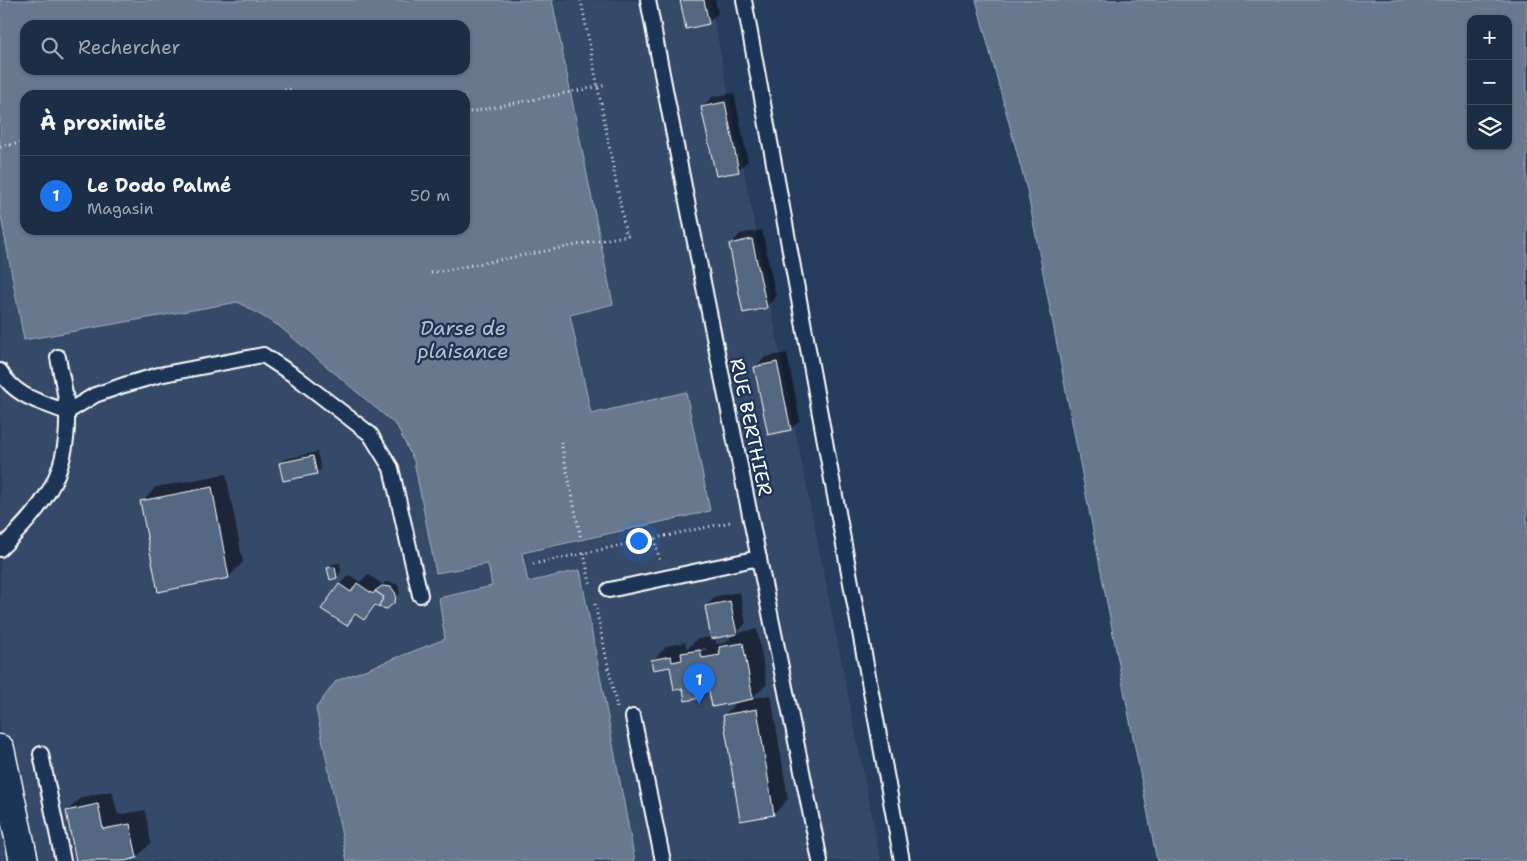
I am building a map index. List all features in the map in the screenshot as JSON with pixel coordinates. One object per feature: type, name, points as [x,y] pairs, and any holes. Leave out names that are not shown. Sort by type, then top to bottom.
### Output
[{"type":"main road","points":[[0,749],[24,861]]},
{"type":"lane","name":"RUE BERTHIER","points":[[648,0],[700,274],[760,558],[820,861]]},
{"type":"lane","points":[[744,0],[902,861]]},
{"type":"lane","points":[[67,412],[95,395],[160,375],[264,355],[295,376],[370,434],[392,468],[420,595]]},
{"type":"lane","points":[[0,550],[29,521],[54,486],[66,446],[67,412],[58,357]]},
{"type":"lane","points":[[0,372],[6,381],[22,395],[67,412]]},
{"type":"lane","points":[[609,590],[760,558]]},
{"type":"lane","points":[[633,717],[663,861]]},
{"type":"lane","points":[[41,754],[63,861]]},
{"type":"path","points":[[431,273],[627,235],[581,0]]},
{"type":"path","points":[[470,112],[606,85]]},
{"type":"path","points":[[286,90],[291,89]]},
{"type":"path","points":[[0,146],[20,143]]},
{"type":"path","points":[[561,442],[581,540]]},
{"type":"path","points":[[533,564],[731,522]]},
{"type":"path","points":[[584,553],[592,590]]},
{"type":"path","points":[[594,599],[620,720],[633,717]]},
{"type":"shaded area","points":[[0,0],[710,0],[881,861],[0,861]]},
{"type":"water","name":"Darse de plaisance","points":[[0,0],[552,0],[613,304],[570,315],[591,414],[686,392],[710,511],[522,553],[528,582],[580,570],[635,861],[347,861],[316,708],[336,681],[445,639],[439,598],[492,586],[488,564],[436,573],[414,461],[397,426],[279,326],[238,302],[24,340],[0,211]]},
{"type":"water","points":[[976,0],[1527,0],[1527,861],[1157,861],[1027,190]]},
{"type":"building","points":[[680,0],[704,0],[709,24],[686,29]]},
{"type":"building","points":[[725,102],[739,172],[716,176],[701,107]]},
{"type":"building","points":[[752,239],[767,308],[743,313],[729,244]]},
{"type":"building","points":[[777,362],[791,430],[768,435],[754,367]]},
{"type":"building","points":[[313,456],[317,474],[283,481],[279,463]]},
{"type":"building","points":[[212,487],[229,578],[158,592],[140,501]]},
{"type":"building","points":[[335,567],[337,578],[330,580],[327,568]]},
{"type":"building","points":[[357,583],[373,594],[375,591],[384,597],[378,607],[375,605],[364,620],[355,614],[347,626],[321,609],[339,584],[351,592]]},
{"type":"building","points":[[382,586],[391,587],[396,594],[395,602],[387,609],[378,607],[384,597],[375,591]]},
{"type":"building","points":[[730,601],[737,634],[711,639],[705,606]]},
{"type":"building","points":[[743,643],[753,699],[712,707],[708,686],[699,688],[700,698],[685,701],[683,689],[674,690],[670,667],[653,670],[651,660],[671,656],[672,662],[682,660],[681,653],[700,650],[702,658],[720,655],[719,647]]},
{"type":"building","points":[[757,709],[774,815],[740,821],[723,715]]},
{"type":"building","points":[[98,804],[103,829],[130,824],[137,858],[124,861],[76,861],[66,811]]},
{"type":"place","name":"Le Dodo Palmé","points":[[699,704]]}]
